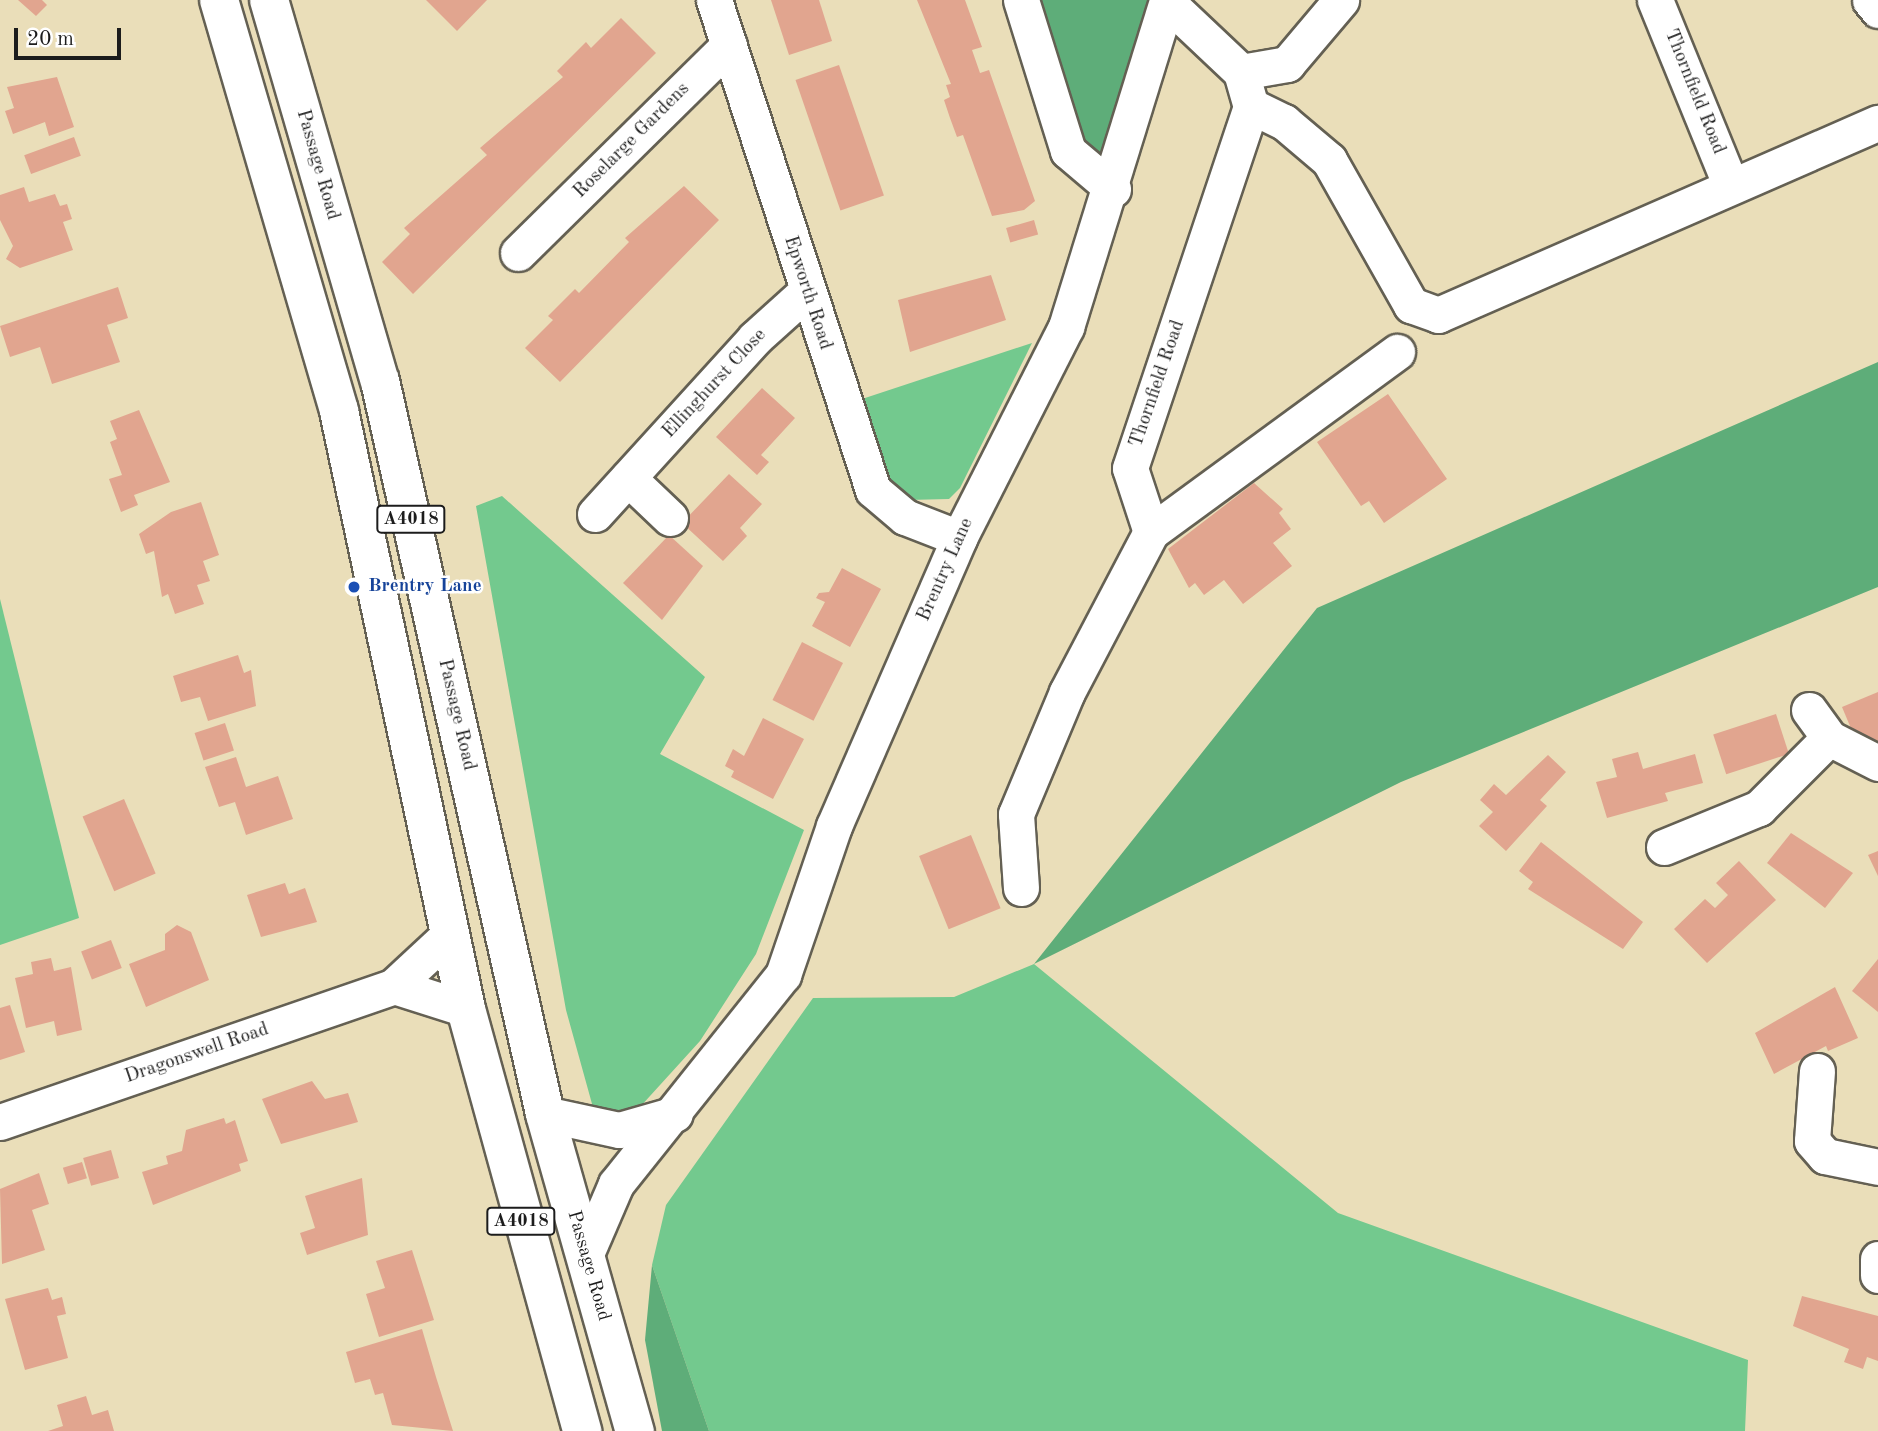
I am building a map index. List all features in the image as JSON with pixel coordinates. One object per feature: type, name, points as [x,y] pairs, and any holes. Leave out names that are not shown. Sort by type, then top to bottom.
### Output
[{"type":"main road","name":"A4018","points":[[219,0],[339,411],[466,1009],[582,1431]]},
{"type":"main road","name":"Passage Road","points":[[269,0],[380,381],[545,1114],[635,1431]]},
{"type":"street","name":"Epworth Road","points":[[714,0],[806,292],[873,490],[905,517],[959,538]]},
{"type":"street","points":[[1021,0],[1068,151],[1113,189]]},
{"type":"street","points":[[1241,72],[1287,64],[1341,0]]},
{"type":"street","name":"Thornfield Road","points":[[1655,0],[1731,186]]},
{"type":"street","points":[[1870,0],[1878,10]]},
{"type":"street","points":[[1167,1],[1241,72],[1251,106],[1284,122],[1329,160],[1411,305],[1438,315],[1878,123]]},
{"type":"street","name":"Brentry Lane","points":[[585,1256],[616,1184],[675,1114],[783,975],[835,826],[959,538],[1066,327],[1113,189],[1167,1]]},
{"type":"street","name":"Roselarge Gardens","points":[[536,248],[729,46]]},
{"type":"street","name":"Thornfield Road","points":[[1151,532],[1130,468],[1251,106]]},
{"type":"street","name":"Ellinghurst Close","points":[[595,514],[755,338],[806,292]]},
{"type":"street","points":[[1021,888],[1016,814],[1067,692],[1151,532],[1397,352]]},
{"type":"street","points":[[628,478],[670,518]]},
{"type":"street","points":[[1664,847],[1759,808],[1819,724],[1878,763]]},
{"type":"street","name":"Dragonswell Road","points":[[0,1122],[394,986],[424,964],[450,934]]},
{"type":"street","points":[[394,986],[466,1009]]},
{"type":"street","points":[[1817,1071],[1812,1141],[1825,1156],[1869,1165]]},
{"type":"street","points":[[545,1114],[619,1130],[675,1114]]},
{"type":"street","points":[[1878,1259],[1878,1275]]},
{"type":"green space","points":[[1041,0],[1158,0],[1113,153],[1099,157],[1081,150]]},
{"type":"green space","points":[[1032,343],[960,488],[949,499],[907,500],[885,477],[862,399]]},
{"type":"green space","points":[[1878,362],[1878,587],[1401,782],[1034,964],[1317,608]]},
{"type":"green space","points":[[502,496],[705,677],[660,754],[804,830],[756,954],[700,1041],[630,1118],[594,1111],[566,1010],[476,506]]},
{"type":"green space","points":[[0,599],[79,918],[0,945]]},
{"type":"green space","points":[[1034,964],[1338,1213],[1748,1360],[1745,1431],[709,1431],[652,1265],[666,1205],[813,998],[954,997]]},
{"type":"green space","points":[[652,1265],[709,1431],[662,1431],[645,1340]]},
{"type":"building","points":[[18,0],[42,0],[47,5],[36,16]]},
{"type":"building","points":[[426,0],[487,0],[457,31]]},
{"type":"building","points":[[771,0],[819,0],[832,41],[789,55]]},
{"type":"building","points":[[917,0],[965,0],[982,47],[972,50],[980,73],[989,70],[1035,201],[1024,210],[992,216],[963,135],[957,137],[950,118],[944,100],[950,97],[946,85],[951,84]]},
{"type":"building","points":[[621,18],[656,53],[413,294],[382,262],[410,234],[404,228],[487,155],[480,148],[563,77],[557,71],[586,42],[591,48]]},
{"type":"building","points":[[839,65],[884,195],[840,210],[796,80]]},
{"type":"building","points":[[57,77],[74,127],[49,136],[45,122],[13,134],[5,111],[14,108],[7,87]]},
{"type":"building","points":[[74,137],[81,156],[31,174],[24,155]]},
{"type":"building","points":[[684,186],[719,220],[560,382],[525,348],[553,320],[548,316],[575,289],[579,293],[629,242],[625,238]]},
{"type":"building","points":[[24,187],[29,202],[55,194],[60,206],[67,204],[72,219],[63,222],[73,250],[20,268],[6,259],[13,246],[0,220],[0,195]]},
{"type":"building","points":[[1034,220],[1038,234],[1010,242],[1006,228]]},
{"type":"building","points":[[991,275],[1006,320],[910,352],[898,300]]},
{"type":"building","points":[[118,287],[128,318],[107,325],[120,362],[52,384],[40,347],[10,357],[0,326]]},
{"type":"building","points":[[762,388],[795,418],[761,455],[769,462],[757,475],[716,437]]},
{"type":"building","points":[[1388,394],[1447,479],[1384,523],[1369,501],[1361,506],[1317,442]]},
{"type":"building","points":[[139,410],[170,482],[134,495],[138,505],[121,512],[109,479],[122,475],[110,442],[117,439],[110,421]]},
{"type":"building","points":[[729,474],[762,504],[740,528],[747,536],[723,561],[682,523]]},
{"type":"building","points":[[1254,483],[1283,509],[1279,513],[1291,529],[1273,543],[1292,566],[1243,604],[1224,580],[1204,595],[1195,583],[1189,588],[1168,549]]},
{"type":"building","points":[[201,502],[219,555],[203,561],[210,581],[197,585],[204,604],[175,614],[168,594],[162,597],[154,551],[146,554],[139,534],[171,512]]},
{"type":"building","points":[[669,535],[703,566],[662,620],[623,583]]},
{"type":"building","points":[[842,568],[881,589],[850,647],[812,626],[825,602],[816,598],[819,593],[829,592]]},
{"type":"building","points":[[802,642],[843,663],[813,721],[772,700]]},
{"type":"building","points":[[238,655],[244,673],[251,670],[256,706],[208,721],[200,697],[181,702],[173,676]]},
{"type":"building","points":[[1878,692],[1878,742],[1860,750],[1842,707]]},
{"type":"building","points":[[1776,714],[1789,754],[1726,774],[1713,734]]},
{"type":"building","points":[[763,718],[804,739],[773,799],[731,777],[734,771],[725,766],[733,749],[744,756]]},
{"type":"building","points":[[225,723],[234,751],[204,760],[195,733]]},
{"type":"building","points":[[1638,752],[1643,769],[1695,754],[1703,783],[1665,793],[1668,801],[1607,818],[1596,782],[1617,777],[1612,759]]},
{"type":"building","points":[[1548,755],[1566,772],[1540,800],[1547,806],[1506,851],[1479,826],[1493,812],[1480,800],[1494,784],[1506,795]]},
{"type":"building","points":[[236,757],[246,787],[278,776],[293,819],[246,835],[235,802],[219,807],[205,767]]},
{"type":"building","points":[[124,799],[156,874],[114,891],[83,817]]},
{"type":"building","points":[[1791,833],[1853,873],[1825,908],[1767,863]]},
{"type":"building","points":[[971,835],[1001,908],[949,929],[919,856]]},
{"type":"building","points":[[1541,842],[1643,922],[1623,949],[1528,889],[1533,882],[1519,871]]},
{"type":"building","points":[[1878,851],[1878,876],[1868,855]]},
{"type":"building","points":[[1739,861],[1776,900],[1707,963],[1674,929],[1705,899],[1715,908],[1728,895],[1716,883]]},
{"type":"building","points":[[285,883],[289,894],[305,888],[317,922],[261,937],[247,895]]},
{"type":"building","points":[[177,925],[191,932],[209,980],[146,1007],[129,964],[165,950],[165,934]]},
{"type":"building","points":[[111,940],[122,968],[92,979],[81,951]]},
{"type":"building","points":[[51,958],[54,971],[71,967],[82,1030],[57,1036],[54,1021],[26,1028],[15,978],[33,974],[31,962]]},
{"type":"building","points":[[1878,959],[1878,1012],[1852,991]]},
{"type":"building","points":[[1835,987],[1858,1038],[1828,1051],[1826,1046],[1774,1074],[1755,1033]]},
{"type":"building","points":[[10,1005],[25,1052],[0,1060],[0,1008]]},
{"type":"building","points":[[312,1081],[325,1099],[348,1093],[358,1122],[281,1144],[262,1099]]},
{"type":"building","points":[[224,1118],[226,1124],[235,1120],[248,1161],[239,1164],[241,1171],[153,1205],[142,1172],[168,1164],[166,1156],[182,1151],[186,1130]]},
{"type":"building","points":[[111,1150],[119,1178],[91,1186],[83,1158]]},
{"type":"building","points":[[82,1162],[87,1178],[68,1184],[63,1168]]},
{"type":"building","points":[[39,1173],[49,1204],[32,1210],[45,1250],[2,1264],[0,1189]]},
{"type":"building","points":[[362,1178],[368,1235],[307,1255],[300,1233],[315,1228],[305,1196]]},
{"type":"building","points":[[412,1250],[434,1320],[379,1337],[366,1294],[385,1288],[376,1261]]},
{"type":"building","points":[[48,1288],[52,1300],[62,1297],[66,1314],[57,1316],[68,1358],[25,1370],[5,1299]]},
{"type":"building","points":[[1802,1296],[1878,1316],[1878,1361],[1867,1357],[1863,1369],[1844,1362],[1849,1349],[1793,1326]]},
{"type":"building","points":[[422,1329],[453,1431],[392,1425],[383,1393],[375,1395],[370,1379],[355,1383],[346,1352]]},
{"type":"building","points":[[86,1396],[92,1415],[108,1410],[114,1431],[48,1431],[63,1426],[57,1405]]},
{"type":"place","name":"Brentry Lane","points":[[354,587]]}]
